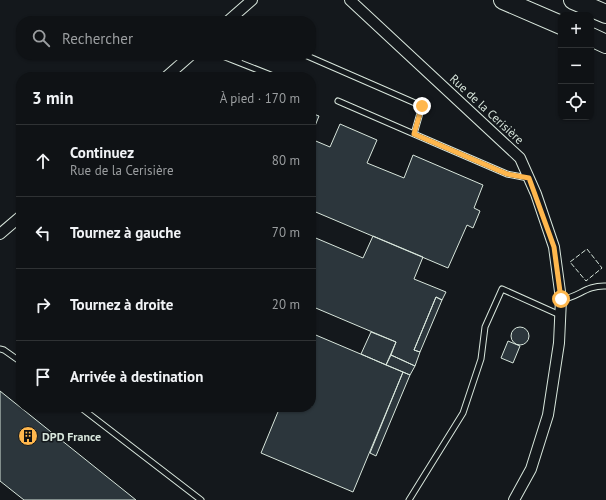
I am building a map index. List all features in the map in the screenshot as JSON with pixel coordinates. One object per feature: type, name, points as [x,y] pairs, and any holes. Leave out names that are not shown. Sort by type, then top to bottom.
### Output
[{"type":"highway","points":[[503,0],[558,24]]},
{"type":"highway","points":[[573,0],[606,14]]},
{"type":"highway","points":[[594,39],[606,44]]},
{"type":"street","points":[[234,16],[252,0]]},
{"type":"street","name":"Rue de la Cerisière","points":[[350,0],[520,158],[529,178],[554,247],[561,299],[559,343],[548,415],[531,469],[514,500]]},
{"type":"street","points":[[172,72],[185,60]]},
{"type":"street","points":[[0,234],[16,220]]},
{"type":"lane","points":[[233,60],[263,72]]},
{"type":"lane","points":[[316,60],[422,106],[414,134]]},
{"type":"lane","points":[[338,101],[507,174],[529,178]]},
{"type":"lane","points":[[561,299],[567,299],[580,291],[596,285],[606,286]]},
{"type":"lane","points":[[409,500],[463,413],[481,359],[485,327],[502,289],[560,316]]},
{"type":"lane","points":[[0,349],[16,358]]},
{"type":"lane","points":[[87,412],[201,500]]},
{"type":"building","points":[[316,115],[319,116],[316,124]]},
{"type":"building","points":[[340,124],[377,140],[367,163],[404,178],[413,155],[483,185],[474,208],[480,211],[473,228],[467,225],[448,268],[316,212],[316,141],[330,147]]},
{"type":"building","points":[[373,236],[423,257],[414,279],[446,292],[442,300],[436,297],[414,350],[420,352],[415,366],[391,355],[396,342],[316,308],[316,238],[363,258]]},
{"type":"building","points":[[436,297],[442,300],[420,352],[414,350]]},
{"type":"building","points":[[520,327],[526,330],[529,336],[526,342],[520,345],[514,342],[511,336],[514,330]]},
{"type":"building","points":[[371,332],[396,342],[386,365],[361,354]]},
{"type":"building","points":[[316,335],[403,372],[353,492],[261,453],[278,412],[316,412]]},
{"type":"building","points":[[508,341],[520,346],[513,363],[501,358]]},
{"type":"building","points":[[391,355],[415,366],[410,375],[386,365]]},
{"type":"building","points":[[403,372],[410,375],[376,456],[370,453]]},
{"type":"building","name":"DPD France","points":[[0,391],[16,404],[16,412],[26,412],[136,500],[24,500],[0,481]]},
{"type":"fence","points":[[587,249],[602,268],[586,281],[570,262],[587,249]]},
{"type":"place","name":"DPD France","points":[[28,436]]},
{"type":"route","points":[[422,106],[414,134],[507,174],[529,178],[554,247],[561,299]]}]
